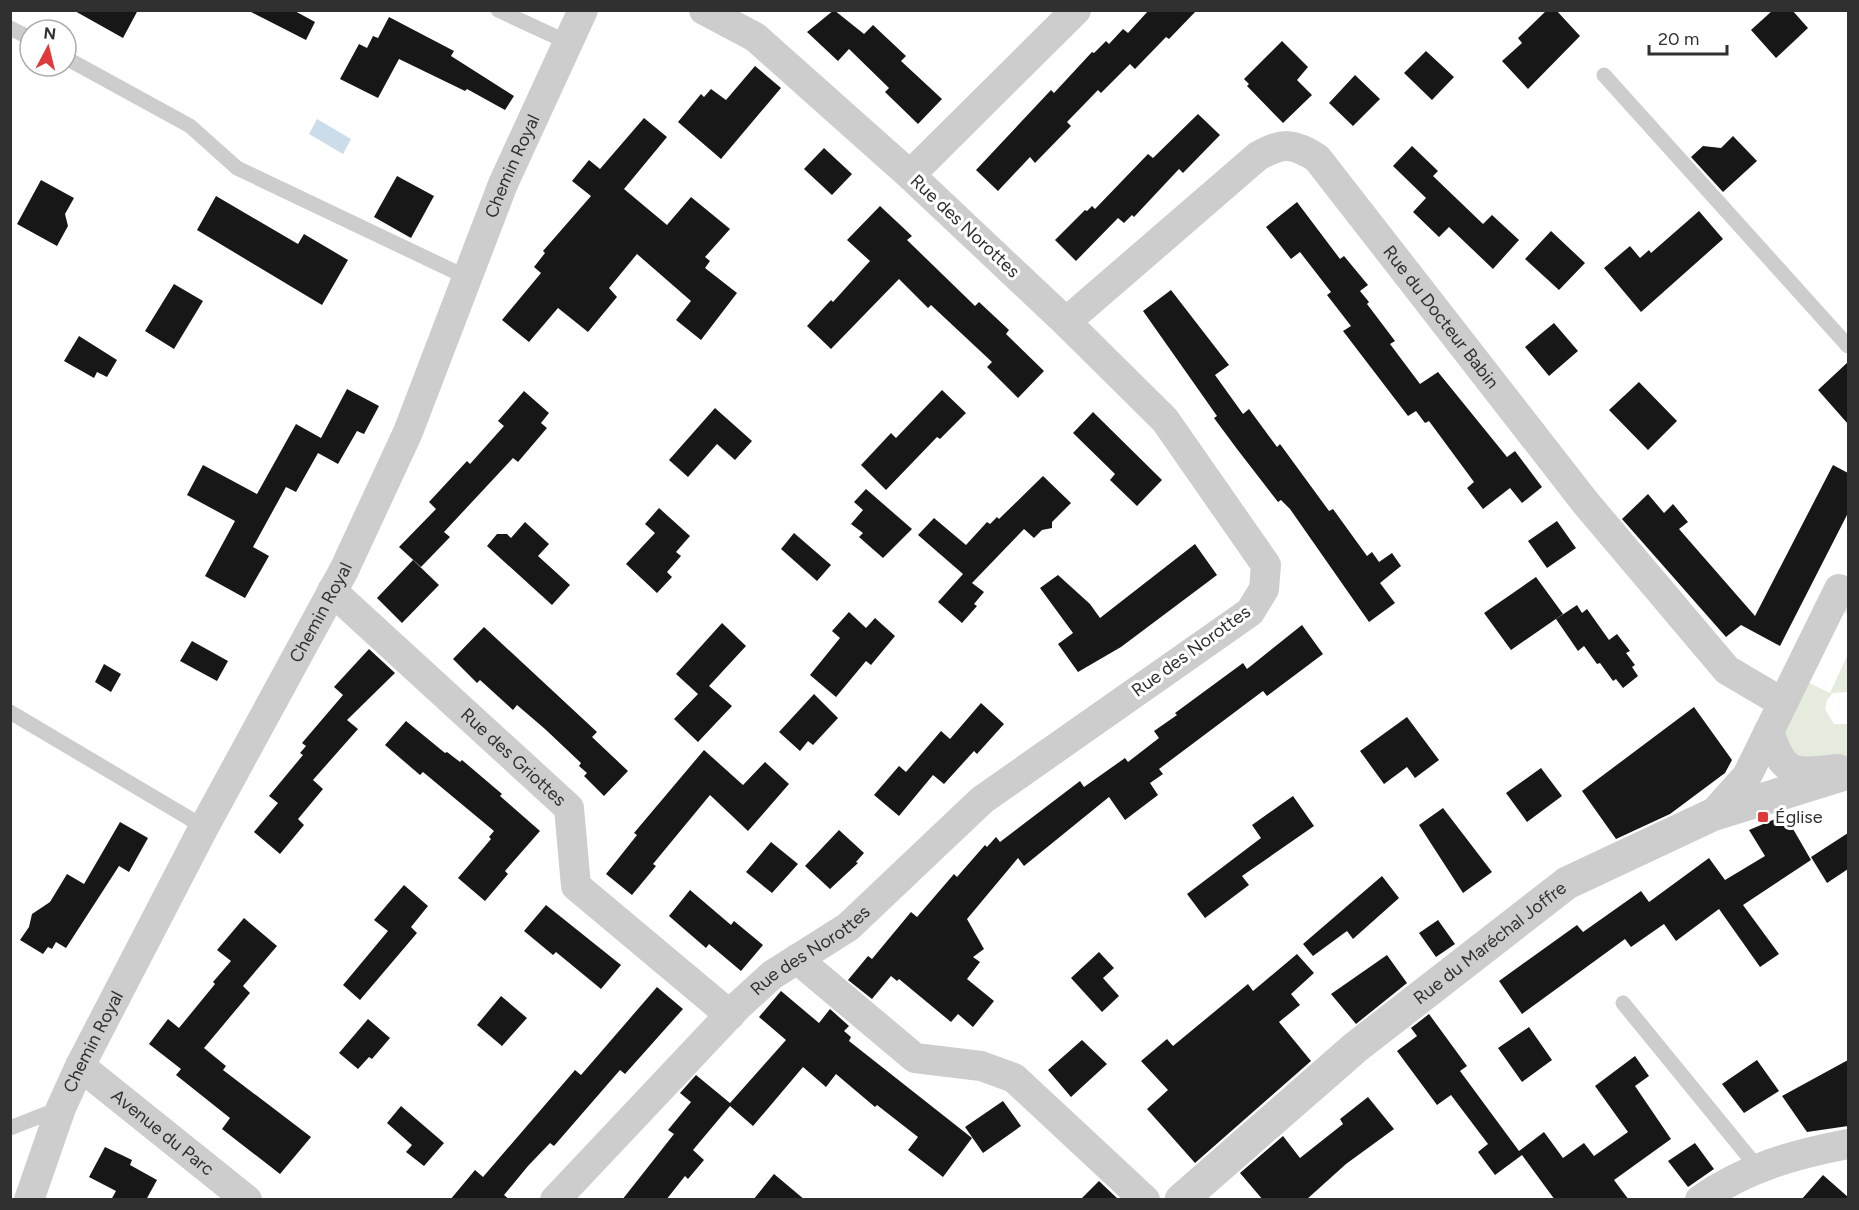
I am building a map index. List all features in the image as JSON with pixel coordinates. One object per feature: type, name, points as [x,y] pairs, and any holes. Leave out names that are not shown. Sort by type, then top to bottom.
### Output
[{"type":"street","name":"Chemin Royal","points":[[29,1200],[61,1108],[80,1066],[204,827],[332,591],[408,432],[503,184],[583,10]]},
{"type":"street","name":"Rue des Norottes","points":[[555,1200],[730,1015],[772,975],[848,927],[982,800],[1250,612],[1264,589],[1266,565],[1165,420],[1066,321],[909,175],[755,37],[704,10]]},
{"type":"street","points":[[909,175],[1076,10]]},
{"type":"street","name":"Rue du Docteur Babin","points":[[1066,321],[1258,156],[1278,145],[1298,147],[1317,158],[1585,502],[1727,670],[1783,703]]},
{"type":"street","points":[[1712,815],[1747,776],[1839,589]]},
{"type":"street","name":"Rue des Griottes","points":[[332,591],[569,808],[576,886],[730,1015]]},
{"type":"street","points":[[1769,731],[1777,755],[1792,771],[1804,773],[1848,770]]},
{"type":"street","name":"Rue du Maréchal Joffre","points":[[1180,1200],[1356,1047],[1567,883],[1712,815],[1848,770]]},
{"type":"street","points":[[797,959],[915,1058],[981,1066],[1014,1077],[1145,1200]]},
{"type":"street","name":"Avenue du Parc","points":[[80,1066],[247,1200]]},
{"type":"street","points":[[1700,1200],[1757,1167],[1810,1151],[1848,1144]]},
{"type":"lane","points":[[498,10],[567,42]]},
{"type":"lane","points":[[78,65],[190,126],[237,168],[466,277]]},
{"type":"lane","points":[[1604,75],[1848,346]]},
{"type":"lane","points":[[10,712],[204,827]]},
{"type":"lane","points":[[1623,1003],[1757,1167]]},
{"type":"lane","points":[[10,1128],[61,1108]]},
{"type":"shaded area","points":[[1848,580],[1848,614],[1833,607],[1799,678],[1830,693],[1848,654],[1848,692],[1833,693],[1827,700],[1825,709],[1834,724],[1848,724],[1848,768],[1818,772],[1797,771],[1782,760],[1769,731],[1839,589]]},
{"type":"water","points":[[317,119],[351,139],[343,154],[309,134]]},
{"type":"building","points":[[73,10],[138,10],[123,38]]},
{"type":"building","points":[[247,10],[293,10],[315,22],[306,40]]},
{"type":"building","points":[[834,10],[864,34],[873,25],[906,56],[901,61],[942,99],[918,124],[885,92],[889,88],[849,49],[838,61],[807,32]]},
{"type":"building","points":[[1149,10],[1197,10],[1169,39],[1166,37],[1135,69],[1130,64],[1101,93],[1098,90],[1067,122],[1071,126],[1035,163],[1030,157],[998,191],[976,170],[1051,90],[1054,93],[1092,52],[1094,53],[1106,41],[1109,44],[1123,29],[1128,33]]},
{"type":"building","points":[[1547,10],[1556,10],[1580,36],[1528,89],[1502,61],[1522,43],[1518,38]]},
{"type":"building","points":[[1773,10],[1792,10],[1808,28],[1776,58],[1751,30]]},
{"type":"building","points":[[389,17],[454,51],[451,56],[514,96],[505,110],[467,89],[465,91],[399,59],[378,98],[340,79],[359,44],[367,48],[373,36],[378,38]]},
{"type":"building","points":[[1282,41],[1308,67],[1297,80],[1312,95],[1283,123],[1247,86],[1249,84],[1244,79]]},
{"type":"building","points":[[1426,51],[1454,77],[1432,100],[1404,73]]},
{"type":"building","points":[[755,66],[781,88],[721,159],[678,122],[701,94],[704,97],[711,89],[726,100]]},
{"type":"building","points":[[1355,75],[1380,99],[1353,126],[1329,103]]},
{"type":"building","points":[[1198,114],[1220,135],[1183,173],[1179,169],[1134,217],[1132,215],[1124,223],[1118,218],[1076,261],[1055,240],[1085,210],[1087,211],[1092,206],[1095,209],[1148,154],[1153,158]]},
{"type":"building","points":[[644,118],[667,137],[624,189],[667,225],[691,197],[730,229],[705,257],[710,261],[705,268],[737,293],[701,340],[676,320],[691,301],[637,254],[609,288],[617,297],[588,332],[558,308],[529,342],[502,320],[541,273],[534,267],[545,253],[543,251],[591,196],[572,181],[589,160],[600,169]]},
{"type":"building","points":[[1733,136],[1757,161],[1723,192],[1691,157],[1703,146],[1721,148]]},
{"type":"building","points":[[1412,146],[1438,171],[1433,176],[1483,224],[1492,215],[1519,240],[1493,269],[1449,227],[1439,237],[1413,212],[1426,198],[1393,166]]},
{"type":"building","points":[[824,148],[852,174],[832,195],[804,169]]},
{"type":"building","points":[[397,176],[434,196],[411,238],[374,217]]},
{"type":"building","points":[[41,180],[74,198],[65,214],[68,226],[57,246],[17,224]]},
{"type":"building","points":[[216,196],[298,244],[304,234],[348,260],[322,305],[197,230]]},
{"type":"building","points":[[1297,202],[1340,259],[1344,256],[1368,285],[1360,291],[1395,341],[1390,344],[1420,384],[1438,372],[1507,457],[1515,451],[1542,487],[1522,503],[1510,488],[1483,509],[1467,488],[1474,482],[1429,421],[1425,423],[1416,411],[1408,416],[1343,331],[1351,326],[1327,295],[1331,292],[1300,252],[1291,259],[1266,227]]},
{"type":"building","points":[[880,206],[912,236],[907,240],[975,306],[979,302],[1009,330],[1006,334],[1044,371],[1018,398],[987,367],[992,362],[931,305],[928,308],[899,279],[831,349],[807,326],[831,300],[833,302],[870,261],[847,240]]},
{"type":"building","points":[[1699,211],[1723,239],[1641,312],[1604,268],[1630,246],[1640,258],[1649,250],[1651,253]]},
{"type":"building","points":[[1551,231],[1585,263],[1559,290],[1525,259]]},
{"type":"building","points":[[174,284],[203,301],[174,349],[145,331]]},
{"type":"building","points":[[1171,290],[1229,365],[1215,375],[1243,414],[1249,409],[1277,447],[1280,444],[1329,511],[1333,509],[1367,556],[1372,552],[1379,562],[1392,553],[1401,566],[1380,583],[1395,603],[1369,622],[1290,509],[1281,500],[1278,502],[1214,418],[1217,416],[1143,311]]},
{"type":"building","points":[[1554,323],[1578,351],[1549,376],[1525,347]]},
{"type":"building","points":[[79,336],[117,360],[107,377],[97,372],[94,378],[64,361]]},
{"type":"building","points":[[1848,362],[1848,424],[1818,390]]},
{"type":"building","points":[[1639,382],[1677,421],[1648,450],[1609,410]]},
{"type":"building","points":[[347,389],[379,406],[364,434],[357,431],[338,464],[318,453],[296,492],[286,487],[253,547],[269,556],[245,598],[205,576],[235,521],[187,495],[203,465],[257,494],[296,424],[321,438]]},
{"type":"building","points":[[942,390],[966,413],[940,439],[937,437],[886,490],[861,465],[891,433],[896,438]]},
{"type":"building","points":[[524,391],[549,413],[541,423],[547,428],[518,462],[513,458],[444,532],[450,537],[421,567],[399,547],[436,509],[429,502],[467,461],[470,464],[504,426],[498,421]]},
{"type":"building","points":[[715,408],[752,441],[735,460],[717,444],[688,477],[669,460]]},
{"type":"building","points":[[1093,412],[1162,480],[1137,506],[1110,480],[1115,474],[1073,433]]},
{"type":"building","points":[[1833,465],[1848,473],[1848,513],[1780,646],[1741,625],[1726,637],[1622,519],[1648,494],[1664,513],[1673,504],[1688,522],[1679,529],[1755,616]]},
{"type":"building","points":[[1043,476],[1071,503],[1052,522],[1052,528],[1042,530],[1034,538],[1024,529],[972,583],[984,592],[974,604],[977,606],[962,623],[938,602],[963,574],[918,535],[934,518],[966,545],[987,522],[990,524],[997,517],[999,519]]},
{"type":"building","points":[[866,489],[912,529],[883,558],[859,537],[863,533],[851,524],[863,510],[854,502]]},
{"type":"building","points":[[659,508],[690,536],[676,552],[681,556],[667,572],[672,577],[657,593],[626,564],[655,533],[645,524]]},
{"type":"building","points":[[1557,521],[1576,548],[1547,568],[1528,541]]},
{"type":"building","points":[[525,522],[549,544],[538,556],[570,585],[552,605],[487,546],[497,534],[507,534],[511,538]]},
{"type":"building","points":[[794,533],[831,565],[817,581],[781,549]]},
{"type":"building","points":[[1195,544],[1217,575],[1121,647],[1078,672],[1058,644],[1073,633],[1040,588],[1058,575],[1090,604],[1100,618]]},
{"type":"building","points":[[413,560],[439,585],[402,623],[377,598]]},
{"type":"building","points":[[1536,577],[1563,614],[1511,650],[1484,613]]},
{"type":"building","points":[[1577,605],[1582,613],[1587,609],[1609,640],[1617,634],[1630,651],[1626,653],[1635,665],[1632,667],[1638,676],[1623,688],[1616,679],[1613,681],[1600,663],[1597,664],[1584,646],[1578,651],[1556,619]]},
{"type":"building","points":[[849,612],[866,628],[875,618],[895,636],[871,665],[866,661],[836,697],[810,675],[840,638],[832,631]]},
{"type":"building","points":[[722,623],[746,646],[709,686],[732,706],[698,742],[674,719],[698,694],[676,674]]},
{"type":"building","points":[[1302,625],[1323,654],[1267,696],[1263,691],[1159,769],[1163,774],[1150,783],[1158,795],[1125,820],[1109,797],[1024,866],[1018,858],[967,919],[984,949],[973,957],[980,962],[967,979],[994,1001],[973,1027],[958,1014],[951,1022],[899,979],[897,981],[891,976],[872,999],[848,980],[868,956],[872,959],[911,912],[917,917],[954,874],[957,877],[985,845],[987,847],[996,837],[1000,842],[1080,781],[1084,787],[1125,758],[1128,762],[1159,738],[1154,731],[1177,715],[1175,713],[1243,663],[1247,669]]},
{"type":"building","points":[[484,627],[597,732],[592,737],[628,771],[604,796],[584,776],[587,773],[579,766],[581,763],[545,729],[517,705],[513,710],[480,680],[477,683],[453,659]]},
{"type":"building","points":[[192,641],[228,661],[217,681],[180,661]]},
{"type":"building","points":[[369,649],[395,673],[347,720],[358,729],[313,780],[323,789],[298,819],[304,825],[280,854],[254,832],[278,803],[269,796],[303,755],[300,753],[306,746],[302,743],[343,695],[334,687]]},
{"type":"building","points":[[104,664],[121,674],[111,692],[95,682]]},
{"type":"building","points":[[814,694],[838,718],[813,745],[808,741],[800,751],[779,732]]},
{"type":"building","points":[[981,703],[1004,724],[977,754],[974,751],[944,784],[933,775],[899,816],[874,795],[899,766],[906,772],[941,731],[950,739]]},
{"type":"building","points":[[1694,707],[1732,760],[1725,773],[1670,814],[1616,839],[1582,791]]},
{"type":"building","points":[[1407,717],[1439,760],[1415,778],[1407,767],[1384,784],[1360,751]]},
{"type":"building","points":[[406,721],[445,753],[447,752],[460,762],[462,760],[540,831],[505,871],[508,874],[485,901],[458,878],[491,839],[489,837],[494,831],[423,772],[420,775],[385,745]]},
{"type":"building","points":[[704,750],[743,785],[765,762],[789,784],[748,831],[710,795],[653,864],[656,866],[632,895],[606,874],[637,835],[634,833]]},
{"type":"building","points":[[1541,768],[1562,796],[1527,822],[1506,793]]},
{"type":"building","points":[[1293,796],[1314,826],[1242,876],[1249,885],[1205,918],[1187,894],[1261,838],[1252,825]]},
{"type":"building","points":[[1443,808],[1492,872],[1463,893],[1419,825]]},
{"type":"building","points":[[1785,815],[1811,860],[1743,905],[1779,954],[1760,967],[1719,909],[1676,941],[1664,924],[1631,947],[1625,939],[1522,1014],[1499,981],[1577,925],[1583,932],[1641,891],[1649,902],[1709,858],[1725,880],[1765,856],[1749,830]]},
{"type":"building","points":[[120,822],[148,838],[129,872],[119,866],[66,948],[56,942],[52,949],[48,947],[43,954],[20,940],[29,927],[32,914],[50,902],[67,874],[84,884]]},
{"type":"building","points":[[839,830],[864,853],[856,862],[858,863],[830,889],[805,866]]},
{"type":"building","points":[[1848,833],[1848,869],[1827,883],[1811,857]]},
{"type":"building","points":[[771,842],[798,864],[772,893],[746,872]]},
{"type":"building","points":[[1382,876],[1399,898],[1353,939],[1347,931],[1313,956],[1303,944]]},
{"type":"building","points":[[404,885],[428,906],[411,927],[417,933],[360,1000],[343,985],[388,931],[374,920]]},
{"type":"building","points":[[690,890],[731,925],[734,921],[763,945],[741,971],[709,944],[706,948],[669,916]]},
{"type":"building","points":[[546,905],[621,965],[601,989],[556,952],[553,955],[524,931]]},
{"type":"building","points":[[244,918],[277,946],[243,986],[250,993],[204,1048],[226,1066],[223,1070],[311,1137],[280,1174],[222,1129],[230,1118],[176,1075],[181,1069],[149,1044],[168,1019],[179,1028],[215,984],[213,982],[231,961],[217,950]]},
{"type":"building","points":[[1438,920],[1455,944],[1436,957],[1419,933]]},
{"type":"building","points":[[1099,952],[1114,968],[1103,978],[1119,996],[1102,1012],[1071,978]]},
{"type":"building","points":[[1297,954],[1314,973],[1291,994],[1300,1005],[1279,1022],[1311,1061],[1195,1163],[1147,1109],[1168,1090],[1141,1061],[1167,1039],[1173,1046],[1248,984],[1253,991]]},
{"type":"building","points":[[1387,955],[1407,983],[1356,1024],[1331,994]]},
{"type":"building","points":[[657,987],[683,1009],[625,1074],[620,1070],[554,1146],[550,1143],[528,1166],[504,1195],[510,1200],[450,1200],[475,1170],[483,1177],[575,1070],[581,1075]]},
{"type":"building","points":[[781,991],[819,1023],[830,1009],[849,1026],[844,1031],[851,1037],[849,1041],[972,1138],[943,1177],[908,1150],[918,1137],[877,1105],[875,1107],[836,1074],[826,1087],[803,1067],[753,1126],[730,1106],[693,1150],[704,1160],[688,1179],[685,1176],[666,1200],[622,1200],[674,1134],[668,1130],[691,1102],[680,1093],[696,1075],[730,1103],[786,1040],[759,1017]]},
{"type":"building","points":[[501,996],[527,1018],[502,1046],[477,1025]]},
{"type":"building","points":[[1429,1014],[1467,1066],[1460,1071],[1519,1151],[1544,1132],[1563,1158],[1584,1143],[1594,1156],[1628,1132],[1595,1086],[1635,1056],[1649,1076],[1635,1086],[1671,1139],[1614,1180],[1629,1200],[1555,1200],[1522,1155],[1495,1175],[1478,1152],[1488,1144],[1451,1095],[1437,1105],[1397,1051],[1417,1036],[1411,1028]]},
{"type":"building","points":[[368,1019],[390,1038],[372,1059],[369,1057],[358,1069],[339,1053]]},
{"type":"building","points":[[1529,1027],[1552,1060],[1522,1082],[1498,1048]]},
{"type":"building","points":[[1082,1040],[1107,1064],[1071,1097],[1048,1070]]},
{"type":"building","points":[[1757,1060],[1779,1091],[1744,1113],[1722,1084]]},
{"type":"building","points":[[1848,1060],[1848,1126],[1807,1132],[1782,1096]]},
{"type":"building","points":[[1368,1097],[1394,1129],[1346,1164],[1306,1200],[1263,1200],[1240,1173],[1283,1136],[1300,1158],[1343,1124],[1340,1119]]},
{"type":"building","points":[[1003,1101],[1021,1126],[983,1153],[965,1127]]},
{"type":"building","points":[[401,1106],[444,1143],[424,1166],[406,1152],[412,1145],[387,1123]]},
{"type":"building","points":[[1695,1143],[1714,1169],[1688,1187],[1668,1161]]},
{"type":"building","points":[[105,1147],[132,1160],[130,1165],[157,1180],[146,1200],[111,1200],[116,1191],[89,1177]]},
{"type":"building","points":[[774,1174],[805,1200],[753,1200]]},
{"type":"building","points":[[1823,1175],[1848,1197],[1848,1200],[1801,1200]]},
{"type":"building","points":[[1099,1181],[1119,1200],[1080,1200]]},
{"type":"place","name":"Église","points":[[1763,817]]}]
